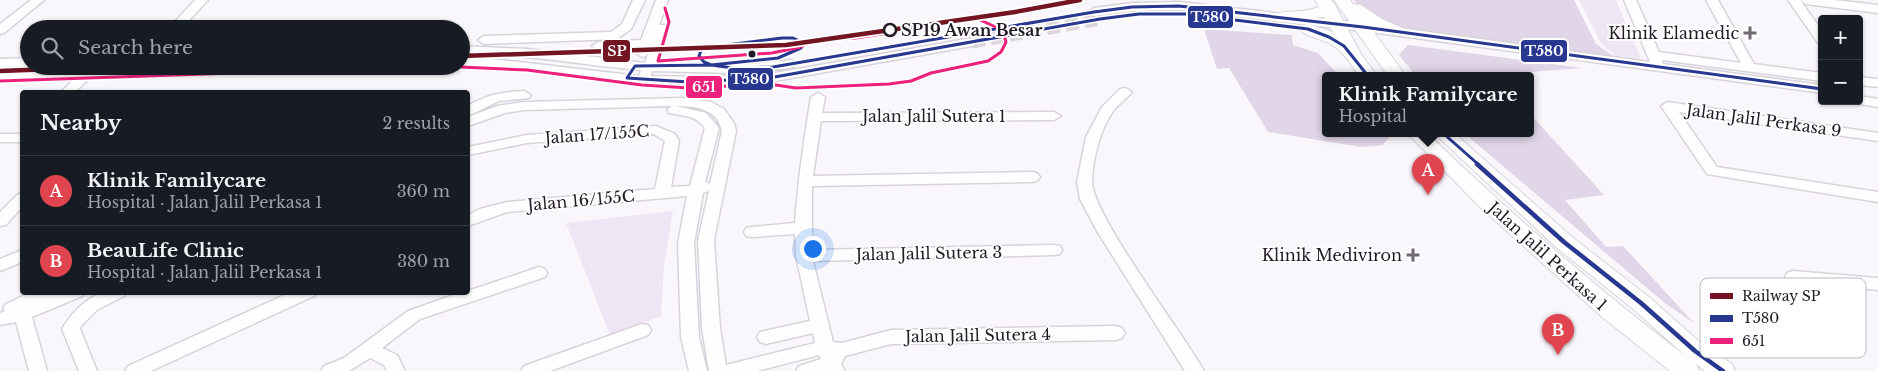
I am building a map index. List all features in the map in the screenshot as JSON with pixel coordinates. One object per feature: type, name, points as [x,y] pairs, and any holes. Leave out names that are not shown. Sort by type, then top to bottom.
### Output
[{"type":"main road","points":[[1280,17],[1317,14],[1334,2]]},
{"type":"main road","points":[[1334,2],[1340,28],[1353,54],[1365,72]]},
{"type":"main road","points":[[1334,2],[1366,32],[1394,72]]},
{"type":"main road","points":[[1334,2],[1406,36]]},
{"type":"main road","points":[[1308,29],[1331,36],[1340,41],[1353,54]]},
{"type":"main road","points":[[1382,54],[1406,36]]},
{"type":"main road","name":"Jalan Jalil Perkasa 1","points":[[1420,137],[1486,201],[1610,311],[1686,371]]},
{"type":"main road","name":"Jalan Jalil Perkasa 1","points":[[1447,137],[1564,242],[1641,303],[1700,355]]},
{"type":"main road","points":[[1610,311],[1644,329],[1654,330],[1654,320],[1641,303]]},
{"type":"main road","name":"Jalan Jalil Perkasa 1","points":[[1705,358],[1723,371]]},
{"type":"street","points":[[0,30],[38,0]]},
{"type":"street","points":[[183,20],[202,0]]},
{"type":"street","points":[[470,40],[613,36],[622,33],[627,28],[639,0]]},
{"type":"street","points":[[1630,0],[1659,68]]},
{"type":"street","points":[[1712,0],[1750,68]]},
{"type":"street","points":[[1794,0],[1818,34]]},
{"type":"street","points":[[1806,0],[1878,9]]},
{"type":"street","points":[[627,78],[646,44],[653,20],[660,5]]},
{"type":"street","points":[[643,80],[650,67],[663,21],[660,5]]},
{"type":"street","points":[[1340,28],[1308,29],[1164,13],[1097,15],[1132,7],[1179,6],[1280,17],[1366,32],[1818,88]]},
{"type":"street","points":[[1406,36],[1818,94]]},
{"type":"street","points":[[470,61],[528,64],[643,80],[689,82],[769,78],[970,38],[773,66],[704,69],[635,66],[529,51]]},
{"type":"street","points":[[470,50],[529,51],[646,44]]},
{"type":"street","points":[[1653,55],[1818,76]]},
{"type":"street","points":[[0,63],[20,62]]},
{"type":"street","points":[[0,75],[20,74]]},
{"type":"street","points":[[71,90],[92,75]]},
{"type":"street","points":[[84,90],[96,75]]},
{"type":"street","points":[[1863,81],[1878,83]]},
{"type":"street","points":[[1125,92],[1107,110],[1093,137],[1084,182],[1088,199],[1105,231],[1196,371]]},
{"type":"street","points":[[1863,94],[1878,96]]},
{"type":"street","points":[[470,111],[496,96],[524,95]]},
{"type":"street","points":[[818,97],[805,181],[804,256],[820,325],[834,357]]},
{"type":"street","points":[[1863,101],[1878,103]]},
{"type":"street","points":[[470,121],[502,109],[524,106],[683,102],[702,104],[724,115],[729,126],[706,240],[711,328],[718,371]]},
{"type":"street","name":"Jalan Jalil Perkasa 9","points":[[1878,136],[1668,106],[1712,171],[1878,197]]},
{"type":"street","points":[[470,130],[493,121],[520,115],[668,110],[689,112],[705,117],[712,128],[696,190],[686,242],[690,337],[698,371]]},
{"type":"street","name":"Jalan Jalil Sutera 1","points":[[814,117],[1054,116]]},
{"type":"street","name":"Jalan 17/155C","points":[[470,151],[527,139],[656,130],[670,137],[672,141],[662,193]]},
{"type":"street","points":[[0,138],[20,137]]},
{"type":"street","points":[[805,181],[1033,177]]},
{"type":"street","points":[[696,190],[710,185],[718,178]]},
{"type":"street","points":[[696,190],[712,212]]},
{"type":"street","name":"Jalan 16/155C","points":[[470,220],[485,213],[507,207],[696,190]]},
{"type":"street","points":[[0,221],[20,200]]},
{"type":"street","points":[[752,232],[803,228]]},
{"type":"street","name":"Jalan Jalil Sutera 3","points":[[804,256],[1054,250]]},
{"type":"street","points":[[0,265],[20,257]]},
{"type":"street","points":[[330,371],[350,363],[414,315],[539,273]]},
{"type":"street","points":[[1793,277],[1805,278]]},
{"type":"street","points":[[21,309],[43,295]]},
{"type":"street","points":[[0,317],[66,295]]},
{"type":"street","points":[[88,371],[70,328],[84,310],[111,295]]},
{"type":"street","points":[[134,371],[301,295]]},
{"type":"street","points":[[21,309],[38,371]]},
{"type":"street","points":[[766,338],[820,325]]},
{"type":"street","points":[[530,371],[642,330]]},
{"type":"street","name":"Jalan Jalil Sutera 4","points":[[804,371],[834,357],[891,337],[1116,333]]},
{"type":"street","points":[[368,349],[391,360],[396,371]]},
{"type":"street","name":"Jalan Jalil Sutera 4","points":[[729,371],[834,357]]},
{"type":"shaded area","points":[[1354,0],[1574,0],[1596,44],[1617,59],[1403,30],[1359,7]]},
{"type":"shaded area","points":[[1579,0],[1616,0],[1641,59],[1614,55],[1601,43]]},
{"type":"shaded area","points":[[1204,29],[1292,35],[1293,45],[1318,53],[1335,72],[1322,72],[1322,137],[1390,137],[1383,145],[1361,147],[1268,132],[1229,68],[1217,69]]},
{"type":"shaded area","points":[[1408,45],[1582,68],[1532,72],[1413,72],[1399,55]]},
{"type":"shaded area","points":[[1534,118],[1604,195],[1565,200],[1606,247],[1623,246],[1694,323],[1666,304],[1469,137],[1534,137]]},
{"type":"shaded area","points":[[673,211],[664,266],[661,316],[610,335],[566,223]]},
{"type":"tunnel","points":[[972,42],[1100,19]]},
{"type":"rail line","name":"SP","points":[[470,56],[786,45],[1015,12],[1080,0]]},
{"type":"rail line","name":"SP","points":[[0,71],[20,70]]},
{"type":"transit line","name":"T580","points":[[711,65],[733,68],[773,67],[1094,12],[1132,7],[1179,6],[1363,27],[1818,88]]},
{"type":"transit line","name":"651","points":[[470,67],[527,70],[642,85],[689,88],[769,84],[796,88],[889,84],[911,81],[931,73],[988,61],[1001,52],[1006,42],[1004,35],[998,28],[978,19],[856,38],[811,41],[801,47],[772,53],[658,61],[669,22],[665,8]]},
{"type":"transit line","name":"T580","points":[[711,65],[635,66],[627,78],[689,82],[769,78],[1100,19],[1139,14],[1185,14],[1308,29],[1329,37],[1344,46],[1365,72]]},
{"type":"transit line","name":"T580","points":[[782,38],[793,38],[802,42],[801,48],[778,58],[711,65],[704,62],[699,56],[702,48],[782,38]]},
{"type":"transit line","name":"651","points":[[0,81],[174,75]]},
{"type":"transit line","name":"T580","points":[[1447,137],[1564,242],[1641,303],[1700,355]]},
{"type":"transit line","name":"T580","points":[[1705,358],[1723,371]]},
{"type":"place","name":"SP19 Awan Besar","points":[[890,30]]},
{"type":"place","name":"Klinik Elamedic","points":[[1750,33]]},
{"type":"place","name":"Klinik Familycare","points":[[1428,195]]},
{"type":"place","name":"Klinik Mediviron","points":[[1413,255]]},
{"type":"place","name":"BeauLife Clinic","points":[[1558,355]]}]
